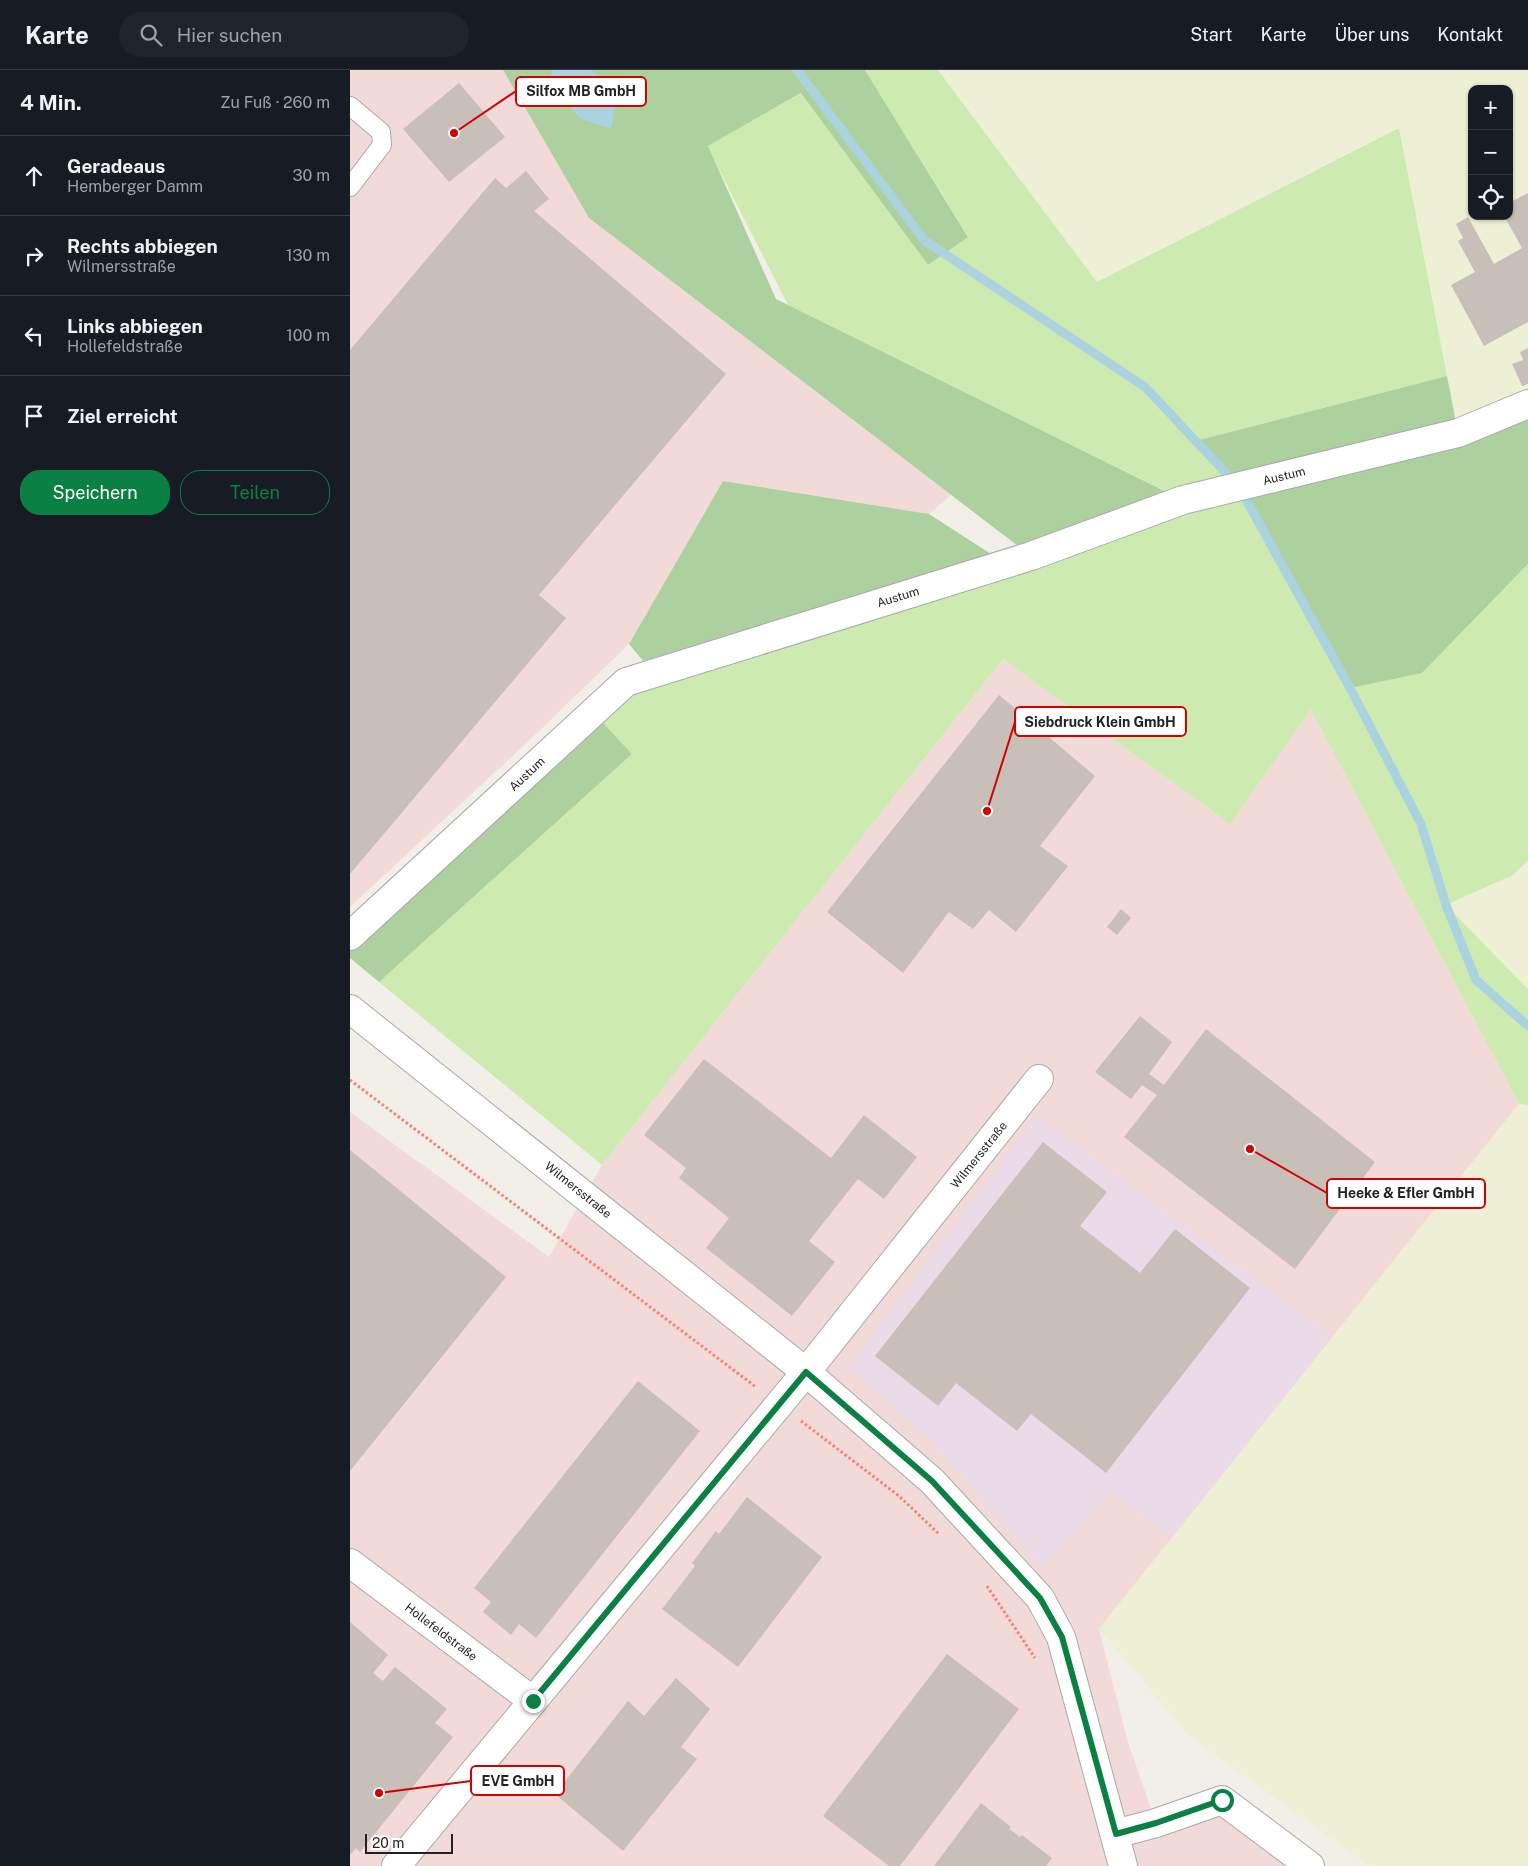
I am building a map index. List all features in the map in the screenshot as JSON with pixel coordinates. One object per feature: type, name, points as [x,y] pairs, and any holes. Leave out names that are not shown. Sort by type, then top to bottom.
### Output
[{"type":"street","name":"Austum","points":[[350,936],[626,682],[1031,556],[1183,500],[1458,433],[1528,404]]},
{"type":"street","name":"Wilmersstraße","points":[[350,1009],[806,1372],[932,1481],[1040,1598],[1062,1637],[1123,1866]]},
{"type":"street","name":"Wilmersstraße","points":[[806,1372],[1039,1078]]},
{"type":"street","points":[[396,1866],[806,1372]]},
{"type":"street","name":"Hollefeldstraße","points":[[350,1563],[533,1701]]},
{"type":"street","points":[[1116,1834],[1156,1823],[1222,1800],[1310,1866]]},
{"type":"lane","points":[[350,106],[381,132],[382,146],[350,187]]},
{"type":"shaded area","points":[[350,70],[503,70],[589,218],[951,495],[929,514],[723,481],[629,644],[537,733],[350,907]]},
{"type":"shaded area","points":[[1003,659],[1230,824],[1311,710],[1519,1104],[1099,1629],[1127,1739],[1156,1823],[1222,1800],[1315,1866],[350,1866],[350,1112],[549,1257],[602,1165]]},
{"type":"shaded area","points":[[1037,1116],[1333,1337],[1172,1538],[1111,1491],[1042,1566],[927,1435],[848,1367]]},
{"type":"green space","points":[[503,70],[865,70],[968,237],[928,265],[801,93],[708,146],[776,299],[1183,500],[1031,556],[589,218]]},
{"type":"green space","points":[[865,70],[938,70],[1097,282],[1399,128],[1447,376],[1199,440],[1422,673],[1528,564],[1528,861],[1513,875],[1446,905],[1528,989],[1528,1105],[1519,1104],[1311,710],[1230,824],[1003,659],[602,1165],[379,982],[632,754],[593,712],[626,682],[1182,499],[788,305],[707,146],[802,93],[928,265],[968,236]]},
{"type":"green space","points":[[938,70],[1528,70],[1528,389],[1455,420],[1399,128],[1097,282]]},
{"type":"green space","points":[[1447,376],[1458,433],[1528,415],[1528,564],[1422,673],[1350,688],[1239,487],[1199,440]]},
{"type":"green space","points":[[723,481],[929,514],[991,554],[643,661],[629,644]]},
{"type":"green space","points":[[593,712],[632,754],[379,982],[350,958],[350,936]]},
{"type":"green space","points":[[1528,861],[1528,989],[1446,905],[1513,875]]},
{"type":"green space","points":[[1519,1104],[1528,1105],[1528,1866],[1369,1866],[1189,1736],[1099,1629]]},
{"type":"water","points":[[553,70],[592,70],[618,97],[611,129],[581,119],[548,82]]},
{"type":"building","points":[[459,83],[505,137],[449,182],[403,129]]},
{"type":"building","points":[[526,171],[549,199],[534,211],[726,374],[539,595],[566,618],[350,874],[350,350],[495,178],[506,188]]},
{"type":"building","points":[[1528,193],[1528,322],[1484,346],[1451,285],[1475,272],[1458,241],[1463,238],[1456,224],[1468,217],[1494,264],[1522,248],[1506,220],[1513,220],[1513,201]]},
{"type":"building","points":[[1528,348],[1528,384],[1522,386],[1512,364],[1523,360],[1520,352]]},
{"type":"building","points":[[999,695],[1095,776],[1040,846],[1068,866],[1016,932],[989,910],[973,929],[949,912],[903,973],[827,912]]},
{"type":"building","points":[[1121,909],[1131,918],[1117,935],[1107,927]]},
{"type":"building","points":[[1140,1016],[1172,1042],[1149,1074],[1164,1085],[1206,1029],[1375,1162],[1295,1269],[1124,1137],[1157,1095],[1142,1085],[1131,1099],[1095,1072]]},
{"type":"building","points":[[704,1059],[831,1158],[864,1115],[917,1157],[884,1199],[858,1179],[809,1241],[835,1262],[792,1316],[706,1248],[729,1218],[679,1178],[686,1168],[644,1135]]},
{"type":"building","points":[[1043,1142],[1107,1192],[1080,1226],[1140,1273],[1175,1229],[1250,1288],[1106,1473],[1031,1414],[1017,1431],[956,1383],[938,1406],[875,1356]]},
{"type":"building","points":[[350,1150],[506,1277],[350,1471]]},
{"type":"building","points":[[638,1381],[700,1431],[536,1638],[519,1624],[511,1635],[483,1612],[491,1602],[474,1588]]},
{"type":"building","points":[[747,1497],[822,1557],[738,1667],[662,1609],[695,1566],[692,1563],[716,1531],[719,1534]]},
{"type":"building","points":[[350,1622],[388,1655],[373,1673],[383,1681],[395,1667],[447,1709],[435,1723],[453,1737],[360,1852],[356,1848],[350,1855]]},
{"type":"building","points":[[947,1654],[1019,1709],[900,1866],[889,1866],[823,1816]]},
{"type":"building","points":[[676,1678],[710,1709],[681,1747],[697,1759],[623,1851],[555,1794],[628,1701],[644,1716]]},
{"type":"building","points":[[981,1803],[1011,1827],[1009,1829],[1020,1837],[1022,1835],[1052,1858],[1046,1866],[934,1866]]},
{"type":"waterway","points":[[797,70],[924,240],[1145,387],[1239,487],[1350,688],[1421,824],[1446,905],[1476,980],[1528,1026]]},
{"type":"place","name":"Silfox MB GmbH","points":[[454,133]]},
{"type":"place","name":"Siebdruck Klein GmbH","points":[[987,811]]},
{"type":"place","name":"Heeke & Efler GmbH","points":[[1250,1149]]},
{"type":"place","name":"EVE GmbH","points":[[379,1793]]},
{"type":"route","points":[[533,1701],[773,1409],[806,1372],[932,1481],[1040,1598],[1062,1637],[1116,1834],[1156,1823],[1222,1800]]}]
